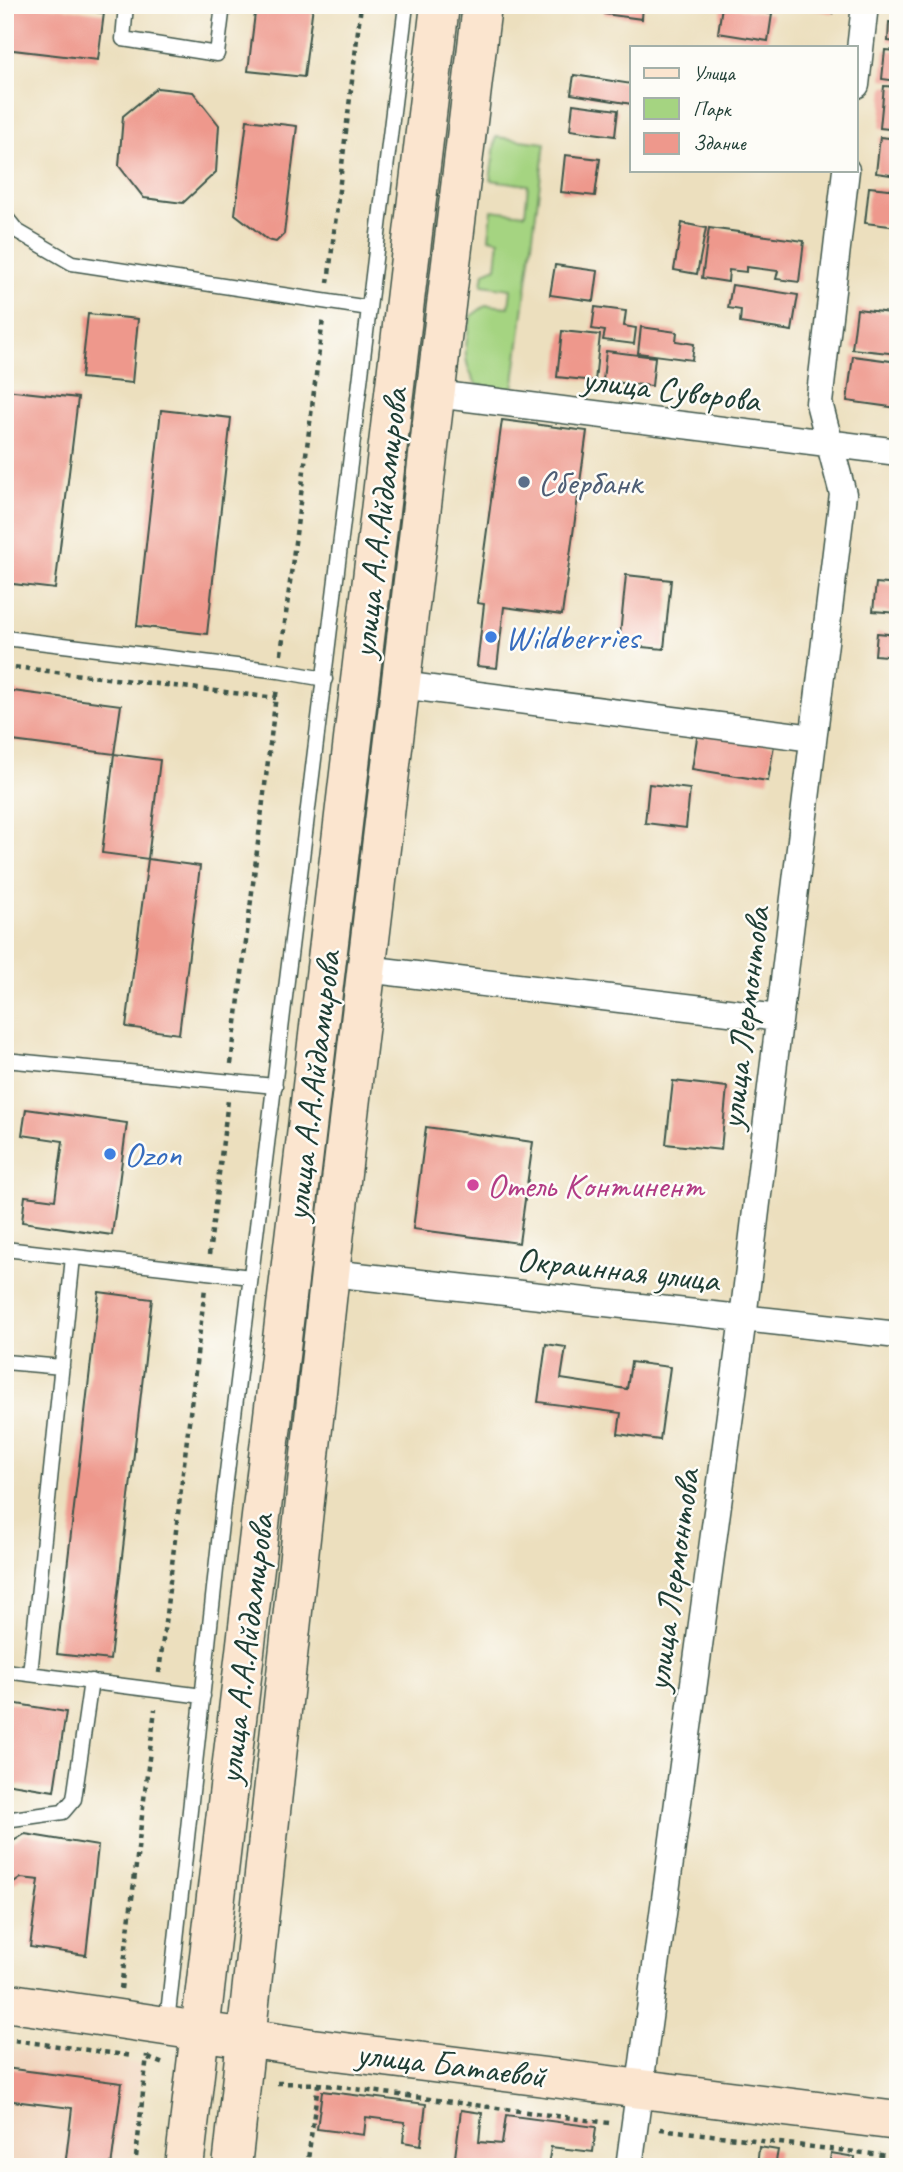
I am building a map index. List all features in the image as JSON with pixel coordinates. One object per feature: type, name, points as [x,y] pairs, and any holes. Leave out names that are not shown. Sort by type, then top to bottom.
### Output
[{"type":"main road","name":"улица А.А.Айдамирова","points":[[184,2167],[166,2026],[440,5]]},
{"type":"main road","name":"улица А.А.Айдамирова","points":[[232,2167],[244,2038],[330,1273],[482,5]]},
{"type":"main road","name":"улица Батаевой","points":[[5,2002],[244,2038],[898,2121]]},
{"type":"street","points":[[858,67],[865,5]]},
{"type":"street","name":"улица Лермонтова","points":[[629,2167],[743,1318],[843,495],[819,403],[846,172]]},
{"type":"street","name":"улица Суворова","points":[[436,394],[898,452]]},
{"type":"street","points":[[401,685],[813,738]]},
{"type":"street","points":[[366,969],[779,1018]]},
{"type":"street","name":"Окраинная улица","points":[[330,1273],[898,1335]]},
{"type":"lane","points":[[126,5],[123,39],[217,54],[223,5]]},
{"type":"lane","points":[[166,2026],[251,1277],[406,5]]},
{"type":"lane","points":[[5,216],[17,230],[72,263],[369,308]]},
{"type":"lane","points":[[5,638],[325,679]]},
{"type":"lane","points":[[5,1060],[275,1086]]},
{"type":"lane","points":[[5,1249],[251,1277]]},
{"type":"lane","points":[[30,1674],[73,1257]]},
{"type":"lane","points":[[5,1362],[62,1367]]},
{"type":"lane","points":[[5,1671],[203,1696]]},
{"type":"lane","points":[[5,1820],[62,1812],[74,1799],[92,1681]]},
{"type":"path","points":[[231,1065],[361,5]]},
{"type":"path","points":[[5,666],[276,698]]},
{"type":"path","points":[[208,1259],[229,1095]]},
{"type":"path","points":[[135,2167],[148,2058],[166,2026],[121,1989],[205,1284]]},
{"type":"path","points":[[5,2039],[148,2058],[169,2067]]},
{"type":"path","points":[[277,2083],[318,2084],[634,2126],[898,2157]]},
{"type":"path","points":[[307,2167],[318,2084]]},
{"type":"shaded area","points":[[5,2048],[141,2064],[131,2167],[5,2167]]},
{"type":"green space","points":[[496,137],[545,143],[513,390],[477,385],[466,360],[471,316],[486,305],[509,307],[511,289],[482,285],[484,272],[496,267],[499,240],[489,238],[492,210],[525,214],[528,185],[490,180]]},
{"type":"building","points":[[5,5],[35,5],[104,13],[98,60],[5,49]]},
{"type":"building","points":[[256,5],[313,5],[304,77],[248,71]]},
{"type":"building","points":[[605,5],[643,5],[642,19],[604,14]]},
{"type":"building","points":[[785,5],[833,5],[833,13]]},
{"type":"building","points":[[722,6],[772,14],[768,41],[718,33]]},
{"type":"building","points":[[889,22],[898,23],[898,42],[888,41]]},
{"type":"building","points":[[885,50],[898,51],[898,81],[882,79]]},
{"type":"building","points":[[574,75],[630,84],[630,104],[571,94]]},
{"type":"building","points":[[884,86],[898,87],[898,130],[880,128]]},
{"type":"building","points":[[157,88],[193,92],[219,125],[216,172],[183,203],[144,198],[119,166],[123,116]]},
{"type":"building","points":[[573,104],[618,110],[615,136],[570,130]]},
{"type":"building","points":[[247,120],[297,126],[284,234],[276,242],[268,240],[235,214]]},
{"type":"building","points":[[880,137],[898,139],[898,176],[876,173]]},
{"type":"building","points":[[565,155],[600,159],[595,196],[561,192]]},
{"type":"building","points":[[869,187],[898,190],[898,227],[865,223]]},
{"type":"building","points":[[682,223],[706,228],[697,274],[674,270]]},
{"type":"building","points":[[709,228],[804,241],[799,282],[776,279],[778,271],[746,267],[746,272],[729,270],[728,282],[702,278]]},
{"type":"building","points":[[555,265],[598,271],[594,301],[550,295]]},
{"type":"building","points":[[732,285],[798,295],[792,331],[740,323],[741,310],[728,308]]},
{"type":"building","points":[[595,307],[626,311],[624,326],[636,328],[634,344],[603,340],[605,331],[592,329]]},
{"type":"building","points":[[857,309],[898,314],[898,354],[852,349]]},
{"type":"building","points":[[88,314],[138,319],[132,383],[81,378]]},
{"type":"building","points":[[641,327],[677,332],[676,341],[694,344],[692,360],[638,353]]},
{"type":"building","points":[[562,331],[600,335],[595,381],[557,377]]},
{"type":"building","points":[[606,351],[655,357],[652,386],[603,381]]},
{"type":"building","points":[[853,356],[898,362],[898,408],[847,401]]},
{"type":"building","points":[[5,390],[78,398],[55,589],[5,583]]},
{"type":"building","points":[[161,410],[231,418],[207,634],[137,626]]},
{"type":"building","points":[[502,420],[587,431],[562,615],[504,607],[497,668],[477,666],[484,604],[477,603]]},
{"type":"building","points":[[626,575],[671,580],[664,649],[619,645]]},
{"type":"building","points":[[876,583],[898,585],[898,613],[873,611]]},
{"type":"building","points":[[877,633],[898,635],[898,657],[875,655]]},
{"type":"building","points":[[5,690],[121,705],[114,754],[5,740]]},
{"type":"building","points":[[698,732],[774,745],[768,781],[692,769]]},
{"type":"building","points":[[114,754],[160,760],[148,859],[102,853]]},
{"type":"building","points":[[649,784],[690,789],[686,828],[645,823]]},
{"type":"building","points":[[148,859],[200,866],[179,1034],[126,1027]]},
{"type":"building","points":[[673,1081],[727,1087],[721,1150],[666,1144]]},
{"type":"building","points":[[26,1109],[127,1123],[112,1235],[22,1222],[25,1196],[55,1200],[63,1141],[22,1135]]},
{"type":"building","name":"Отель Континент","points":[[426,1127],[533,1142],[519,1243],[413,1229]]},
{"type":"building","points":[[99,1292],[152,1299],[110,1660],[57,1654]]},
{"type":"building","points":[[546,1344],[566,1347],[561,1379],[627,1389],[631,1362],[670,1367],[660,1440],[618,1434],[621,1413],[538,1402]]},
{"type":"building","points":[[5,1702],[66,1712],[54,1791],[5,1783]]},
{"type":"building","points":[[25,1834],[98,1846],[86,1955],[30,1947],[39,1880],[21,1878],[5,1889],[5,1846]]},
{"type":"building","points":[[5,1917],[11,1918],[8,1945],[5,1945]]},
{"type":"building","points":[[5,2068],[122,2083],[111,2167],[65,2167],[72,2108],[5,2100]]},
{"type":"building","points":[[322,2091],[426,2104],[421,2145],[403,2142],[405,2122],[366,2117],[364,2135],[317,2129]]},
{"type":"building","points":[[461,2110],[482,2113],[479,2142],[502,2144],[506,2115],[596,2127],[593,2152],[551,2147],[548,2167],[454,2165]]},
{"type":"building","points":[[759,2147],[778,2150],[775,2167],[757,2167]]},
{"type":"building","points":[[831,2153],[855,2157],[854,2167],[829,2167]]},
{"type":"building","points":[[382,2161],[411,2165],[411,2167],[382,2167]]},
{"type":"place","name":"Сбербанк","points":[[524,482]]},
{"type":"place","name":"Wildberries","points":[[491,637]]},
{"type":"place","name":"Ozon","points":[[110,1154]]},
{"type":"place","name":"Отель Континент","points":[[473,1185]]}]
